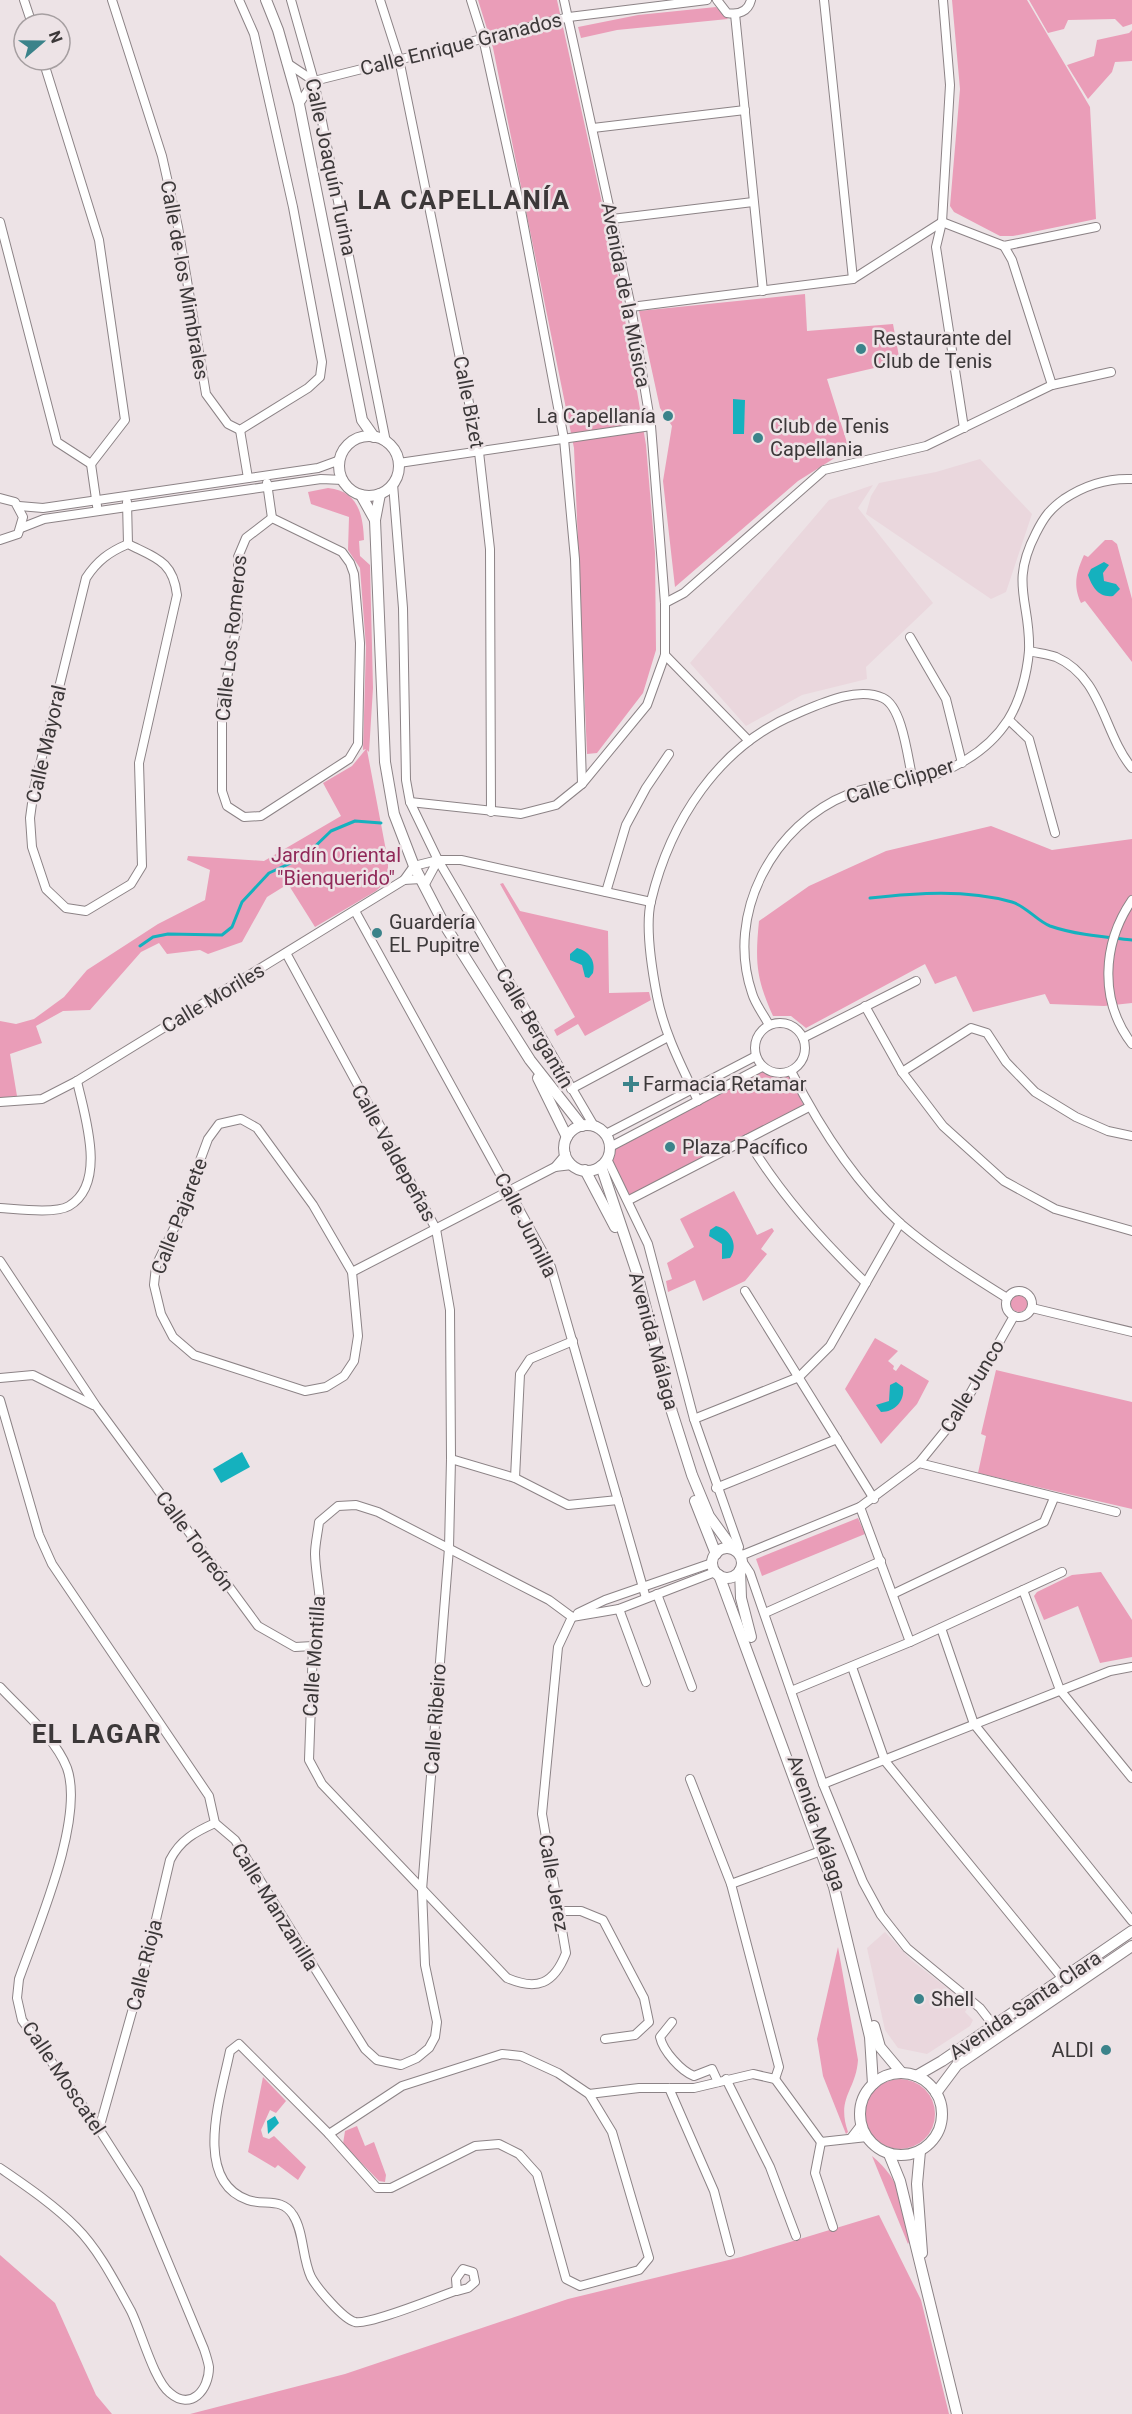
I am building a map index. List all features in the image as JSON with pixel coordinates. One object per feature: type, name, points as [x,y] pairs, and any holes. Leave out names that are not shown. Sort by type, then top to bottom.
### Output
[{"type":"street","name":"Calle de los Mimbrales","points":[[112,0],[162,156],[178,227],[206,394],[228,423],[240,430]]},
{"type":"street","points":[[239,0],[256,45],[293,207],[322,362],[320,377],[308,388],[240,430],[248,478]]},
{"type":"street","points":[[266,0],[299,104],[362,420],[374,437]]},
{"type":"street","name":"Calle Joaquín Turina","points":[[291,0],[314,81],[386,442]]},
{"type":"street","name":"Calle Bizet","points":[[380,0],[399,59],[479,452],[490,549],[491,812]]},
{"type":"street","points":[[471,0],[483,38],[524,222],[564,439],[575,560],[582,784]]},
{"type":"street","name":"Avenida de la Música","points":[[410,802],[521,814],[556,805],[582,784],[647,705],[665,655],[665,603],[651,426],[631,307],[564,0]]},
{"type":"street","name":"Calle Enrique Granados","points":[[314,81],[569,17],[707,0]]},
{"type":"street","points":[[717,0],[719,6],[727,13],[735,14],[743,12],[751,0]]},
{"type":"street","points":[[824,0],[853,279]]},
{"type":"street","points":[[943,0],[950,85],[942,222],[936,247],[963,428]]},
{"type":"street","points":[[735,14],[762,291]]},
{"type":"street","points":[[287,63],[314,81],[299,104]]},
{"type":"street","points":[[47,72],[99,240],[125,420],[91,464],[98,511]]},
{"type":"street","points":[[593,128],[745,110]]},
{"type":"street","points":[[612,219],[753,202]]},
{"type":"street","points":[[0,222],[57,442],[91,464]]},
{"type":"street","points":[[631,307],[853,279],[942,222]]},
{"type":"street","points":[[942,222],[1004,246],[1096,227]]},
{"type":"street","points":[[1004,246],[1012,260],[1052,385]]},
{"type":"street","points":[[665,603],[684,592],[824,470],[927,446],[1052,385],[1111,372]]},
{"type":"street","points":[[19,507],[43,508],[318,468],[340,460],[352,442],[362,420]]},
{"type":"street","points":[[399,463],[651,426]]},
{"type":"street","points":[[352,442],[362,437],[374,437],[386,442],[392,447],[399,463],[393,484],[403,608],[406,780],[410,802]]},
{"type":"street","points":[[340,460],[343,480],[348,487],[361,495],[375,520]]},
{"type":"street","points":[[266,476],[272,518]]},
{"type":"street","name":"Calle Clipper","points":[[769,1025],[752,994],[744,950],[749,907],[764,867],[788,834],[818,809],[850,793],[913,781],[945,772],[989,744],[1009,720],[1022,689],[1029,651],[1021,585],[1024,555],[1047,511],[1078,490],[1114,478],[1132,479]]},
{"type":"street","points":[[0,540],[12,538],[21,528],[44,519],[321,479],[343,480]]},
{"type":"street","points":[[361,495],[380,494],[393,484]]},
{"type":"street","points":[[380,494],[375,520],[385,762],[392,807],[414,866],[444,924],[530,1060],[582,1126]]},
{"type":"street","points":[[126,496],[128,544]]},
{"type":"street","points":[[0,498],[10,499],[19,507],[23,517],[21,528]]},
{"type":"street","name":"Calle Los Romeros","points":[[272,518],[342,552],[350,563],[354,574],[360,643],[358,744],[349,759],[261,816],[244,817],[227,806],[222,791],[222,705],[238,619],[238,557],[246,538],[272,518]]},
{"type":"street","name":"Calle Mayoral","points":[[128,544],[165,563],[175,577],[177,595],[139,763],[142,866],[131,884],[86,911],[66,908],[46,889],[32,847],[30,818],[34,789],[86,578],[95,563],[110,552],[128,544]]},
{"type":"street","points":[[910,638],[946,699],[962,763]]},
{"type":"street","points":[[1029,651],[1057,657],[1090,686],[1103,707],[1112,738],[1132,768]]},
{"type":"street","points":[[665,655],[749,741]]},
{"type":"street","points":[[698,1101],[669,1037],[657,996],[653,967],[651,902],[671,840],[689,806],[714,773],[749,741],[785,718],[826,702],[865,694],[884,698],[897,711],[913,781]]},
{"type":"street","points":[[1009,720],[1029,739],[1055,833]]},
{"type":"street","points":[[606,892],[626,825],[646,788],[669,754]]},
{"type":"street","name":"Calle Bergantín","points":[[410,802],[438,860],[594,1126]]},
{"type":"street","points":[[423,883],[438,860]]},
{"type":"street","points":[[404,880],[414,866],[438,860],[461,860],[651,902]]},
{"type":"street","name":"Calle Moriles","points":[[0,1102],[42,1099],[77,1081],[404,880],[423,883]]},
{"type":"street","points":[[1132,900],[1122,915],[1113,938],[1107,972],[1109,996],[1118,1020],[1132,1044]]},
{"type":"street","name":"Calle Jumilla","points":[[355,911],[551,1267],[646,1598]]},
{"type":"street","name":"Calle Valdepeñas","points":[[286,953],[436,1229],[450,1310],[452,1459],[449,1548]]},
{"type":"street","points":[[803,1038],[916,981]]},
{"type":"street","points":[[865,1006],[902,1072],[944,1126],[1004,1181],[1054,1209],[1132,1231]]},
{"type":"street","points":[[788,1024],[803,1038],[805,1048],[802,1060],[791,1071],[780,1074],[762,1067],[756,1056],[757,1037],[769,1025],[788,1024]]},
{"type":"street","points":[[902,1072],[971,1028],[987,1034],[1006,1062],[1035,1092],[1076,1117],[1108,1131],[1132,1136]]},
{"type":"street","points":[[571,1089],[669,1037]]},
{"type":"street","points":[[606,1134],[756,1056]]},
{"type":"street","points":[[530,1060],[567,1137],[566,1154],[572,1165]]},
{"type":"street","points":[[610,1147],[762,1067]]},
{"type":"street","points":[[791,1071],[809,1107],[850,1168],[900,1223],[955,1266],[1007,1298]]},
{"type":"street","points":[[0,1208],[55,1209],[68,1206],[81,1194],[91,1170],[91,1149],[77,1081]]},
{"type":"street","points":[[628,1200],[809,1107]]},
{"type":"street","name":"Calle Pajarete","points":[[241,1119],[257,1128],[313,1205],[352,1272],[358,1336],[354,1361],[344,1376],[326,1387],[305,1391],[217,1364],[194,1355],[173,1336],[159,1304],[154,1285],[156,1266],[178,1220],[208,1139],[219,1124],[241,1119]]},
{"type":"street","points":[[352,1272],[555,1167],[572,1165],[585,1170],[604,1163],[610,1147],[606,1134],[594,1126],[582,1126],[567,1137]]},
{"type":"street","points":[[747,1139],[769,1176],[817,1236],[866,1283]]},
{"type":"street","points":[[555,1167],[566,1154]]},
{"type":"street","points":[[572,1617],[605,1600],[642,1586],[716,1566],[733,1577],[739,1558],[739,1547],[716,1488],[694,1419],[648,1244],[628,1200],[604,1163]]},
{"type":"street","name":"Avenida Málaga","points":[[604,1163],[637,1273],[675,1421],[704,1513],[716,1566],[821,1851],[851,1951],[870,2037],[873,2084]]},
{"type":"street","name":"Avenida Málaga","points":[[585,1170],[603,1202],[624,1251],[661,1392],[704,1513]]},
{"type":"street","points":[[694,1419],[799,1377],[830,1346],[900,1223]]},
{"type":"street","points":[[0,1261],[96,1406]]},
{"type":"street","points":[[745,1291],[874,1499]]},
{"type":"street","points":[[1025,1291],[1032,1300],[1032,1308],[1026,1315],[1014,1316],[1008,1310],[1007,1298],[1013,1292],[1025,1291]]},
{"type":"street","points":[[1032,1308],[1132,1332]]},
{"type":"street","name":"Calle Junco","points":[[739,1558],[860,1507],[874,1499],[920,1463],[958,1415],[1014,1316]]},
{"type":"street","points":[[515,1478],[520,1374],[530,1359],[573,1341]]},
{"type":"street","points":[[0,1378],[33,1375],[96,1406]]},
{"type":"street","name":"Calle Manzanilla","points":[[0,1400],[39,1535],[52,1564],[209,1796],[216,1823],[235,1840],[351,2031],[377,2061],[390,2065],[401,2065],[417,2058],[429,2048],[435,2037],[437,2022],[425,1965],[422,1890]]},
{"type":"street","name":"Calle Torreón","points":[[96,1406],[258,1626],[295,1647],[313,1646]]},
{"type":"street","points":[[716,1488],[837,1439]]},
{"type":"street","points":[[452,1459],[515,1478],[568,1505],[618,1500]]},
{"type":"street","points":[[920,1463],[1116,1512]]},
{"type":"street","points":[[893,1594],[1044,1522],[1054,1498]]},
{"type":"street","name":"Calle Montilla","points":[[422,1890],[322,1784],[309,1760],[313,1646],[320,1633],[321,1601],[315,1553],[319,1522],[338,1506],[356,1505],[378,1512],[549,1600],[572,1617]]},
{"type":"street","points":[[860,1507],[910,1642]]},
{"type":"street","points":[[704,1513],[750,1573],[846,1845],[881,1915],[907,1948],[980,2008],[1000,2036]]},
{"type":"street","name":"Calle Ribeiro","points":[[422,1890],[449,1548]]},
{"type":"street","points":[[572,1617],[619,1609],[657,1594],[716,1566],[724,1549],[739,1558]]},
{"type":"street","name":"Avenida Málaga","points":[[739,1558],[741,1598],[747,1623],[836,1873],[851,1923],[875,2032],[886,2056],[901,2072]]},
{"type":"street","points":[[765,1613],[881,1561]]},
{"type":"street","points":[[791,1691],[910,1642],[1062,1572]]},
{"type":"street","points":[[1023,1590],[1060,1690],[1132,1778]]},
{"type":"street","points":[[657,1594],[692,1687]]},
{"type":"street","points":[[619,1609],[646,1682]]},
{"type":"street","name":"Calle Jerez","points":[[422,1890],[507,1978],[526,1986],[544,1982],[559,1971],[566,1953],[542,1814],[558,1647],[572,1617]]},
{"type":"street","points":[[941,1628],[974,1724],[1132,1921]]},
{"type":"street","points":[[852,1666],[885,1761],[1062,1979]]},
{"type":"street","points":[[823,1784],[1110,1671],[1132,1667]]},
{"type":"street","name":"Calle Moscatel","points":[[0,1687],[57,1749],[67,1770],[70,1810],[65,1846],[19,1979],[17,1998],[22,2020],[99,2129],[138,2190],[204,2349],[209,2366],[206,2384],[200,2394],[190,2401],[180,2400],[168,2392],[132,2313],[92,2245],[76,2227],[43,2198],[0,2168]]},
{"type":"street","points":[[690,1779],[731,1884],[779,2067],[775,2079]]},
{"type":"street","name":"Calle Rioja","points":[[99,2129],[146,1962],[170,1860],[177,1845],[193,1833],[216,1823]]},
{"type":"street","points":[[731,1884],[821,1851]]},
{"type":"street","points":[[559,1911],[581,1911],[603,1920],[644,1998],[648,2022],[636,2036],[604,2039]]},
{"type":"street","name":"Avenida Santa Clara","points":[[916,2076],[994,2026],[1132,1931]]},
{"type":"street","name":"Avenida Santa Clara","points":[[936,2093],[957,2065],[1132,1946]]},
{"type":"street","points":[[672,2022],[660,2037],[662,2046],[688,2074],[694,2076],[711,2069],[722,2080],[770,2167],[796,2236]]},
{"type":"street","points":[[329,2134],[402,2086],[502,2054],[521,2056],[558,2073],[589,2094],[612,2132],[624,2166],[649,2258],[639,2270],[580,2286],[566,2279],[537,2174],[519,2154],[499,2144],[475,2146],[391,2188],[377,2188],[329,2134],[239,2044],[230,2050],[212,2143],[218,2172],[233,2191],[248,2200],[282,2204],[294,2215],[311,2277],[344,2318],[363,2323],[455,2291]]},
{"type":"street","points":[[901,2072],[916,2076],[929,2083],[936,2093],[943,2112],[935,2139],[920,2151],[904,2156],[889,2154],[876,2148],[861,2125],[862,2100],[873,2084],[901,2072]]},
{"type":"street","points":[[589,2094],[639,2088],[694,2088],[753,2074],[775,2079],[821,2142],[815,2173],[833,2227]]},
{"type":"street","points":[[669,2088],[714,2191],[730,2252]]},
{"type":"street","points":[[851,2138],[861,2125]]},
{"type":"street","points":[[821,2142],[867,2137]]},
{"type":"street","points":[[920,2151],[917,2184],[925,2286]]},
{"type":"street","points":[[889,2154],[900,2181],[957,2414]]},
{"type":"shaded area","points":[[980,459],[1032,514],[1006,592],[991,599],[866,514],[871,496],[879,483],[936,472]]},
{"type":"shaded area","points":[[873,485],[858,508],[933,603],[866,667],[867,679],[802,695],[746,726],[690,663],[829,500]]},
{"type":"shaded area","name":"Shell","points":[[885,1932],[911,1960],[969,2005],[965,2012],[973,2020],[970,2026],[927,2054],[898,2048],[885,2030],[867,1948]]},
{"type":"green space","points":[[478,0],[557,0],[616,266],[646,445],[655,553],[656,650],[643,693],[597,753],[587,754],[574,448],[493,48]]},
{"type":"green space","points":[[952,0],[1027,0],[1090,107],[1096,219],[1013,236],[1000,236],[954,212],[950,206],[960,89]]},
{"type":"green space","points":[[1029,0],[1132,0],[1132,24],[1123,27],[1115,19],[1068,20],[1064,29],[1048,33]]},
{"type":"green space","points":[[716,7],[728,19],[617,30],[581,38],[578,27],[638,15]]},
{"type":"green space","points":[[1132,30],[1132,61],[1115,62],[1112,72],[1088,99],[1067,65],[1094,56],[1097,40],[1129,33]]},
{"type":"green space","name":"Club de Tenis Capellania","points":[[805,294],[807,331],[893,324],[900,362],[827,379],[849,449],[798,481],[675,587],[663,481],[672,426],[660,408],[639,311]]},
{"type":"green space","name":"Jardín Oriental \"Bienquerido\"","points":[[328,488],[346,494],[357,505],[364,540],[359,541],[360,556],[370,565],[373,688],[369,752],[367,750],[388,861],[388,880],[376,891],[315,927],[288,884],[267,897],[242,942],[208,954],[200,950],[167,954],[159,943],[141,952],[90,1010],[63,1011],[36,1026],[42,1043],[10,1054],[17,1096],[0,1098],[0,1021],[16,1024],[34,1019],[64,997],[87,970],[158,924],[205,900],[210,870],[187,860],[188,856],[264,861],[341,816],[323,783],[352,766],[366,749],[363,750],[366,647],[360,568],[348,550],[349,517],[311,504],[308,492]]},
{"type":"green space","points":[[1105,540],[1112,540],[1117,544],[1132,599],[1132,662],[1085,601],[1081,603],[1077,590],[1077,573],[1084,555],[1088,557]]},
{"type":"green space","points":[[991,826],[1052,850],[1132,839],[1132,1003],[1104,1006],[1050,1004],[1045,994],[973,1012],[956,976],[935,984],[925,964],[806,1028],[791,1016],[773,1016],[758,970],[759,921],[809,886],[886,851]]},
{"type":"green space","points":[[503,883],[520,911],[608,931],[609,993],[649,992],[651,1000],[585,1036],[578,1024],[557,1036],[554,1030],[575,1017],[500,884]]},
{"type":"green space","points":[[762,1071],[775,1076],[789,1075],[804,1106],[630,1196],[610,1159],[613,1148]]},
{"type":"green space","points":[[734,1191],[757,1235],[772,1228],[774,1231],[761,1249],[767,1254],[745,1281],[703,1301],[695,1280],[668,1292],[666,1281],[672,1279],[667,1263],[694,1247],[680,1219]]},
{"type":"green space","points":[[1019,1294],[1025,1297],[1028,1303],[1025,1309],[1019,1312],[1013,1309],[1010,1303],[1013,1297]]},
{"type":"green space","points":[[875,1338],[898,1351],[888,1361],[894,1366],[893,1369],[896,1371],[901,1364],[929,1381],[917,1404],[881,1444],[845,1389]]},
{"type":"green space","points":[[996,1370],[1132,1402],[1132,1509],[978,1473],[986,1436],[981,1434]]},
{"type":"green space","points":[[858,1518],[865,1534],[762,1576],[756,1559]]},
{"type":"green space","points":[[1101,1572],[1132,1620],[1132,1657],[1100,1663],[1078,1606],[1044,1620],[1034,1596],[1037,1592],[1072,1575]]},
{"type":"green space","points":[[838,1947],[858,2060],[857,2071],[845,2102],[848,2132],[846,2134],[823,2076],[817,2039]]},
{"type":"green space","points":[[263,2077],[286,2101],[276,2113],[270,2110],[261,2130],[263,2137],[269,2139],[274,2136],[306,2167],[298,2180],[278,2165],[275,2168],[248,2152]]},
{"type":"green space","points":[[900,2079],[913,2082],[925,2089],[932,2101],[935,2114],[932,2127],[925,2139],[913,2146],[900,2149],[887,2146],[875,2139],[868,2127],[865,2114],[868,2101],[875,2089],[887,2082]]},
{"type":"green space","points":[[357,2126],[365,2146],[374,2142],[386,2175],[385,2182],[379,2181],[343,2144],[345,2131]]},
{"type":"green space","points":[[872,2156],[890,2175],[895,2184],[910,2240],[908,2244]]},
{"type":"green space","points":[[879,2215],[921,2300],[949,2414],[190,2414],[345,2374],[568,2299],[741,2257]]},
{"type":"green space","points":[[0,2255],[55,2303],[96,2395],[112,2414],[0,2414]]},
{"type":"water","points":[[733,399],[745,400],[744,434],[733,434]]},
{"type":"water","points":[[1104,562],[1109,565],[1103,573],[1104,581],[1116,584],[1120,589],[1113,596],[1097,591],[1088,575],[1091,569]]},
{"type":"water","points":[[577,948],[585,951],[591,957],[594,969],[589,978],[585,977],[582,965],[570,960],[570,954]]},
{"type":"water","points":[[716,1226],[726,1231],[732,1239],[734,1248],[730,1258],[722,1259],[722,1244],[709,1236],[710,1230]]},
{"type":"water","points":[[896,1382],[903,1387],[901,1401],[895,1408],[881,1412],[876,1405],[889,1401],[890,1385]]},
{"type":"water","points":[[242,1452],[250,1467],[221,1483],[213,1469]]},
{"type":"water","points":[[275,2116],[279,2123],[268,2134],[267,2121]]},
{"type":"waterway","points":[[140,946],[153,937],[168,934],[222,935],[232,927],[242,902],[269,873],[304,857],[331,831],[355,821],[381,823]]},
{"type":"waterway","points":[[870,898],[941,893],[977,895],[1012,902],[1045,924],[1070,932],[1132,940]]},
{"type":"place","name":"Restaurante del Club de Tenis","points":[[861,349]]},
{"type":"place","name":"La Capellanía","points":[[668,416]]},
{"type":"place","name":"Club de Tenis Capellania","points":[[758,438]]},
{"type":"place","name":"Guardería EL Pupitre","points":[[377,933]]},
{"type":"place","name":"Farmacia Retamar","points":[[631,1084]]},
{"type":"place","name":"Plaza Pacífico","points":[[670,1147]]},
{"type":"place","name":"Shell","points":[[919,1999]]},
{"type":"place","name":"ALDI","points":[[1106,2050]]},
{"type":"district","name":"LA CAPELLANÍA","points":[[464,200]]},
{"type":"district","name":"EL LAGAR","points":[[97,1734]]}]
